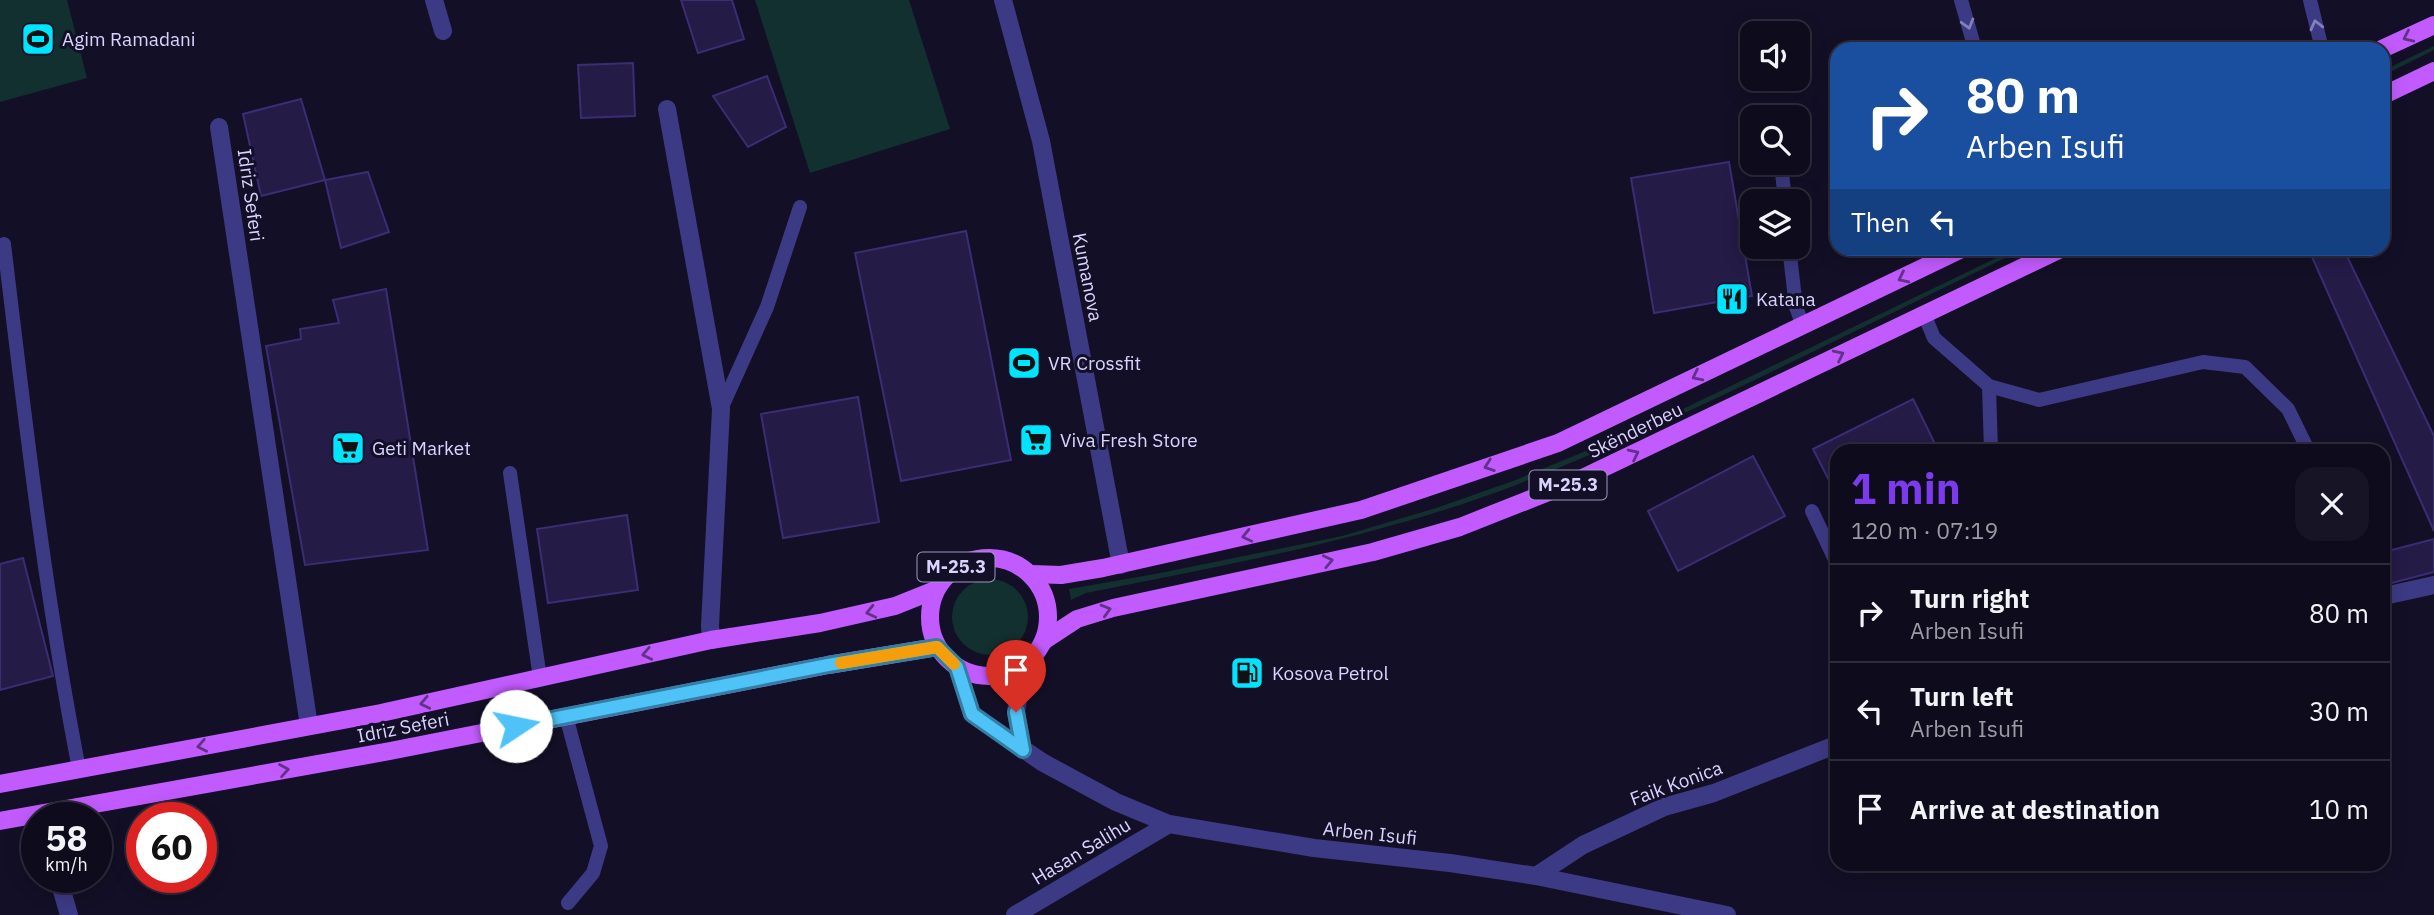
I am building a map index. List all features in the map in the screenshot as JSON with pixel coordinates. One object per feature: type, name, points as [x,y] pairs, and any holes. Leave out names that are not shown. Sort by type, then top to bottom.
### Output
[{"type":"main road","points":[[2390,45],[2434,25]]},
{"type":"main road","points":[[2390,92],[2434,71]]},
{"type":"main road","name":"Skënderbeu","points":[[1031,575],[1060,575],[1121,565],[1361,510],[1558,443],[1947,256]]},
{"type":"main road","name":"Skënderbeu","points":[[1045,640],[1077,619],[1113,608],[1373,552],[1460,527],[1574,482],[2046,256]]},
{"type":"main road","name":"M-25.3","points":[[937,647],[930,624],[930,607],[935,590],[956,567],[987,557],[1018,565],[1031,575]]},
{"type":"main road","points":[[1031,575],[1042,589],[1047,605],[1049,622],[1045,640]]},
{"type":"main road","name":"Idriz Seferi","points":[[0,784],[309,726],[711,640],[820,623],[895,606],[935,590]]},
{"type":"main road","name":"M-25.3","points":[[1023,667],[1045,640]]},
{"type":"main road","points":[[937,647],[957,667],[973,675],[990,677],[1023,667]]},
{"type":"main road","name":"Idriz Seferi","points":[[112,802],[815,667],[937,647]]},
{"type":"main road","name":"Idriz Seferi","points":[[0,821],[21,818]]},
{"type":"street","points":[[434,0],[443,31]]},
{"type":"street","name":"Kumanova","points":[[1003,0],[1041,141],[1121,565]]},
{"type":"street","points":[[667,109],[721,409],[711,640]]},
{"type":"street","name":"Idriz Seferi","points":[[219,127],[309,726]]},
{"type":"street","points":[[2390,595],[2434,585]]},
{"type":"street","name":"Arben Isufi","points":[[957,667],[972,714],[1023,750],[1116,802],[1169,824],[1314,848],[1450,863],[1536,876],[1727,915]]},
{"type":"street","points":[[1023,667],[1016,712],[1023,750]]},
{"type":"street","name":"Faik Konica","points":[[1536,876],[1583,845],[1664,807],[1714,793],[1830,747]]},
{"type":"street","name":"Hasan Salihu","points":[[1016,915],[1169,824]]},
{"type":"street","points":[[63,893],[69,915]]},
{"type":"lane","points":[[1961,0],[1973,42]]},
{"type":"lane","points":[[2310,0],[2320,42]]},
{"type":"lane","points":[[721,409],[766,307],[800,207]]},
{"type":"lane","points":[[4,244],[33,488],[59,662],[79,769]]},
{"type":"lane","points":[[1790,259],[1796,307],[1803,326]]},
{"type":"lane","points":[[1924,314],[1934,338],[1989,386],[2039,400],[2203,362],[2245,367],[2288,409],[2305,444]]},
{"type":"lane","points":[[1989,386],[1991,444]]},
{"type":"lane","points":[[510,474],[540,678]]},
{"type":"lane","points":[[1812,511],[1830,549]]},
{"type":"lane","points":[[566,716],[601,846],[593,873],[568,903]]},
{"type":"green space","name":"Agim Ramadani","points":[[0,0],[67,0],[87,78],[0,102]]},
{"type":"green space","points":[[755,0],[909,0],[950,129],[810,173]]},
{"type":"green space","points":[[2434,46],[2434,50],[2390,72],[2390,67]]},
{"type":"green space","points":[[2000,256],[2010,256],[1709,402],[1516,485],[1464,504],[1357,535],[1086,593],[1071,600],[1069,589],[1342,536],[1436,508],[1513,481],[1654,423]]},
{"type":"green space","points":[[998,579],[1011,585],[1022,596],[1028,609],[1026,632],[1011,649],[998,655],[982,655],[969,649],[954,632],[952,609],[958,596],[975,581]]},
{"type":"building","points":[[681,0],[732,0],[744,39],[698,53]]},
{"type":"building","points":[[633,63],[635,116],[581,118],[578,65]]},
{"type":"building","points":[[767,76],[786,127],[748,147],[713,96]]},
{"type":"building","points":[[301,99],[325,180],[261,196],[243,114]]},
{"type":"building","points":[[1729,162],[1740,226],[1740,259],[1746,259],[1752,296],[1654,313],[1631,178]]},
{"type":"building","points":[[368,172],[389,232],[341,248],[325,180]]},
{"type":"building","points":[[966,231],[1011,460],[901,481],[855,253]]},
{"type":"building","points":[[2312,256],[2347,256],[2434,436],[2434,531]]},
{"type":"building","name":"Geti Market","points":[[386,289],[428,550],[305,565],[266,346],[301,339],[300,329],[339,323],[333,300]]},
{"type":"building","points":[[858,397],[879,522],[783,538],[761,414]]},
{"type":"building","points":[[1913,399],[1935,444],[1830,444],[1830,482],[1813,449]]},
{"type":"building","points":[[1753,456],[1785,516],[1678,571],[1648,511]]},
{"type":"building","points":[[627,515],[638,590],[548,603],[537,529]]},
{"type":"building","points":[[2434,539],[2434,572],[2390,583],[2390,550]]},
{"type":"building","points":[[23,558],[53,676],[0,690],[0,564]]},
{"type":"slow traffic","points":[[841,663],[937,647],[954,664]]},
{"type":"place","name":"Agim Ramadani","points":[[38,39]]},
{"type":"place","name":"Katana","points":[[1732,299]]},
{"type":"place","name":"VR Crossfit","points":[[1024,363]]},
{"type":"place","name":"Viva Fresh Store","points":[[1036,440]]},
{"type":"place","name":"Geti Market","points":[[348,448]]},
{"type":"place","name":"Kosova Petrol","points":[[1247,673]]},
{"type":"route","points":[[516,726],[828,665],[937,647],[957,667],[972,714],[1023,750],[1016,712]]}]
